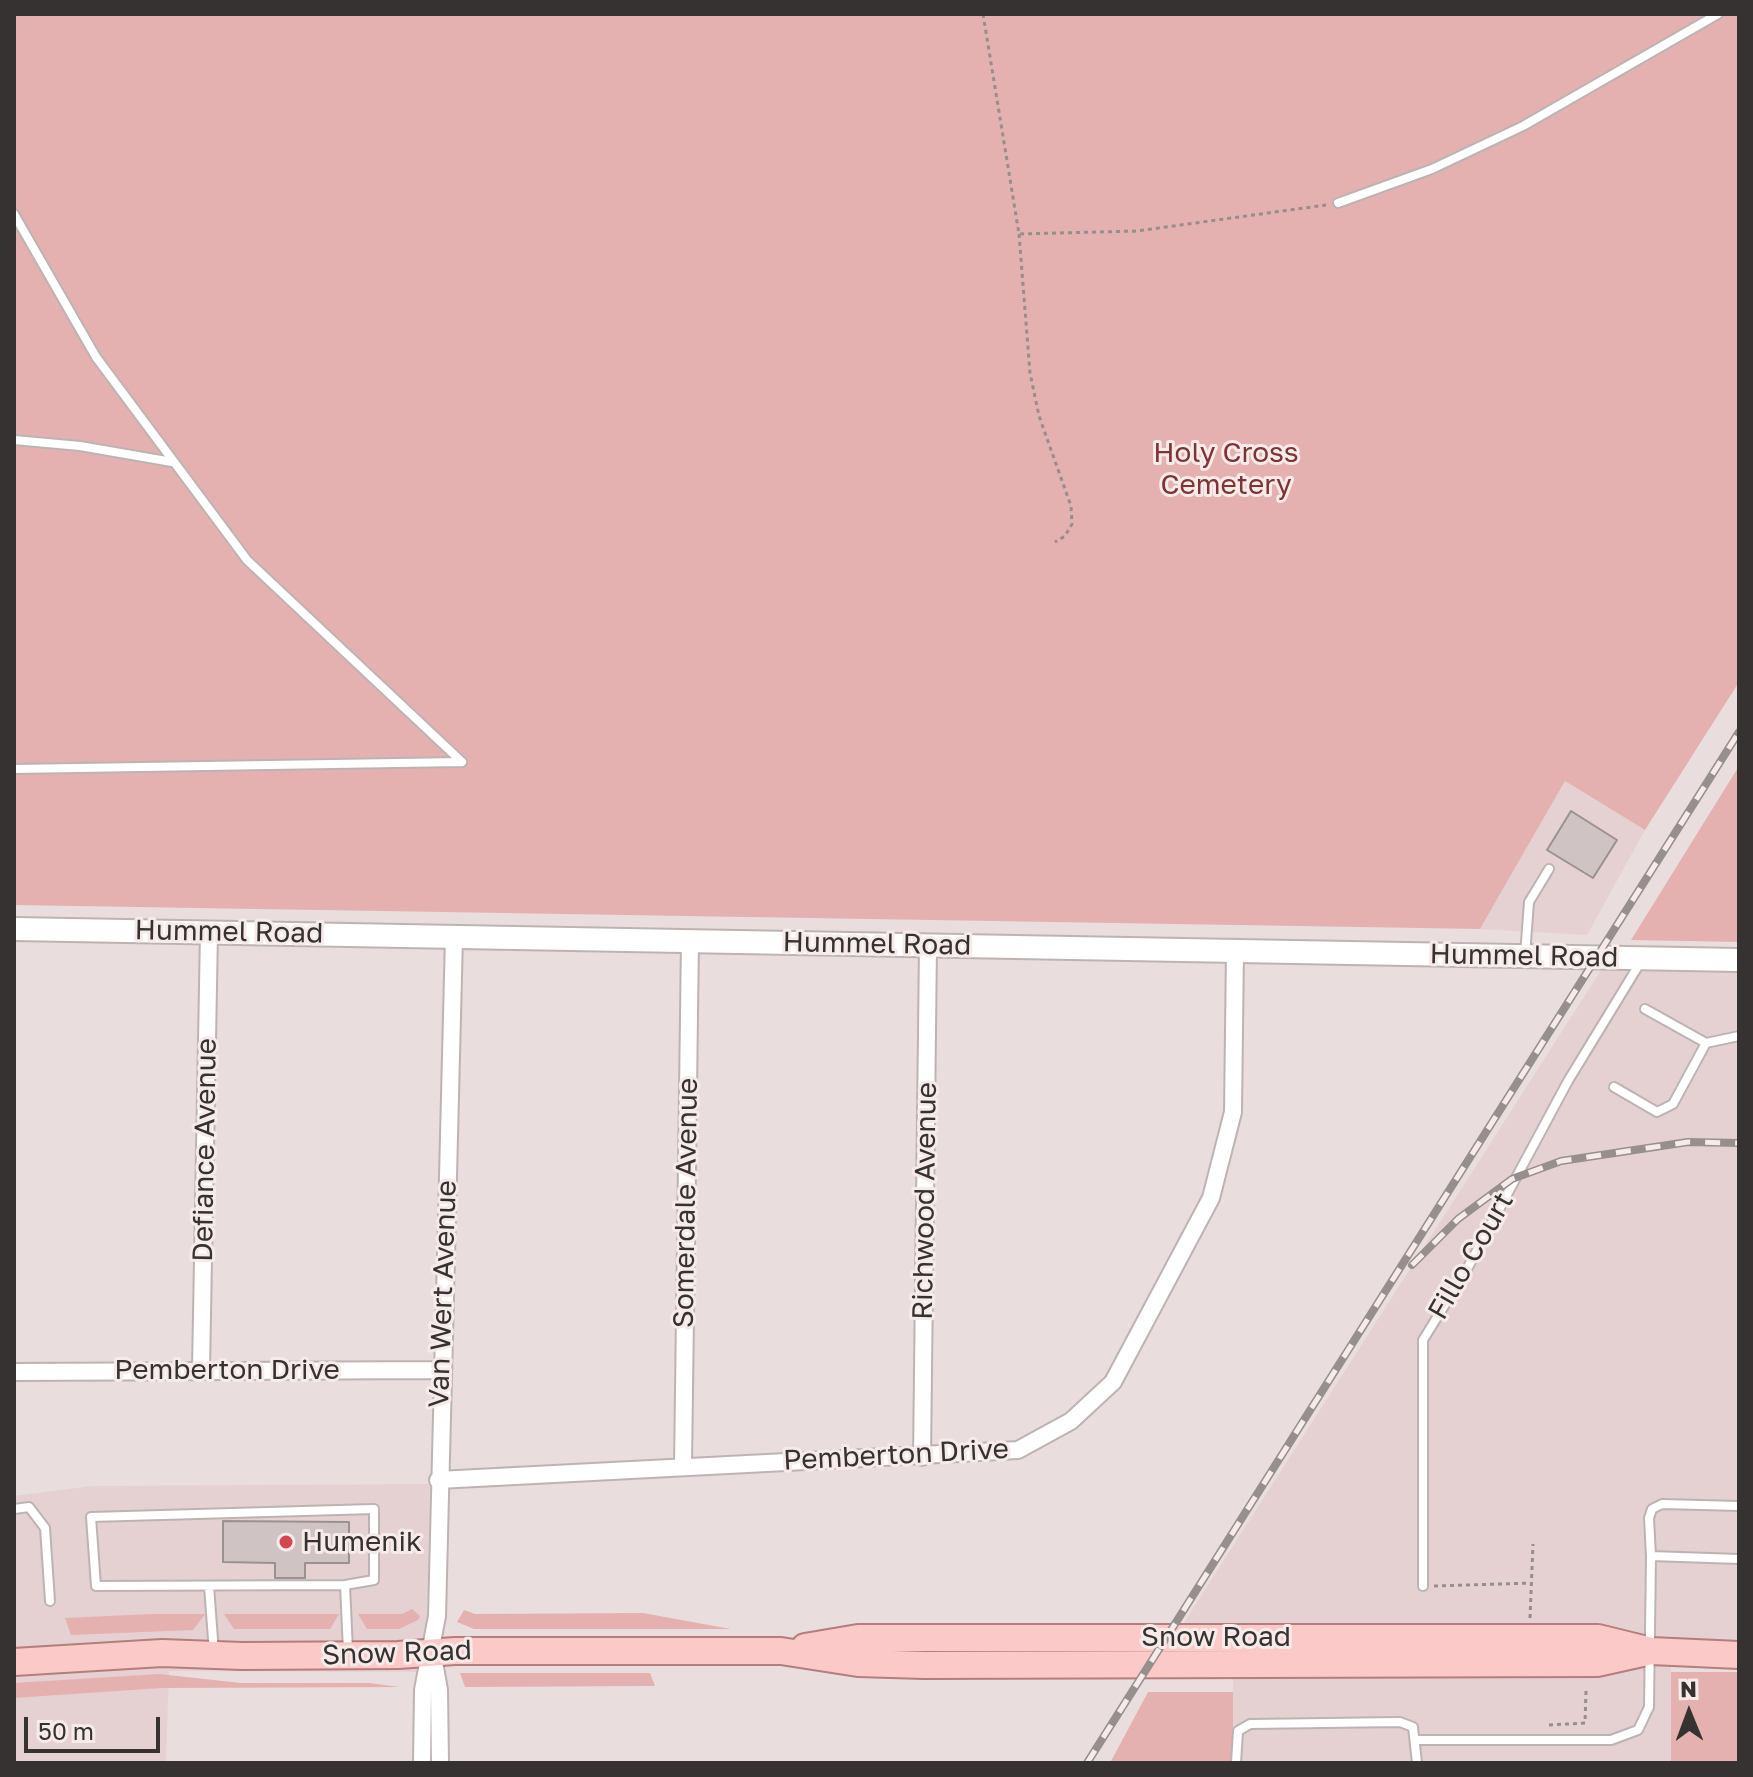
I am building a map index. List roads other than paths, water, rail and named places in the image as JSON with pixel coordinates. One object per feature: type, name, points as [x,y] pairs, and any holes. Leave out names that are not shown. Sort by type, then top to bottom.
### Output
[{"type":"main road","name":"Snow Road","points":[[14,1662],[162,1653],[348,1655],[781,1651],[858,1663],[924,1665],[1597,1663],[1651,1651],[1739,1655]]},
{"type":"street","name":"Hummel Road","points":[[14,929],[1739,960]]},
{"type":"street","name":"Defiance Avenue","points":[[201,1369],[209,932]]},
{"type":"street","name":"Van Wert Avenue","points":[[422,1763],[423,1690],[433,1652],[437,1616],[454,936]]},
{"type":"street","name":"Somerdale Avenue","points":[[683,1466],[690,940]]},
{"type":"street","name":"Richwood Avenue","points":[[922,1457],[928,946]]},
{"type":"street","name":"Pemberton Drive","points":[[438,1480],[1018,1450],[1071,1421],[1113,1382],[1211,1198],[1233,1112],[1235,950]]},
{"type":"street","name":"Pemberton Drive","points":[[14,1372],[441,1370]]},
{"type":"street","name":"Van Wert Avenue","points":[[433,1652],[439,1690],[440,1763]]},
{"type":"lane","points":[[1338,203],[1432,169],[1523,126],[1718,14]]},
{"type":"lane","points":[[14,214],[96,357],[247,560],[462,762],[14,769]]},
{"type":"lane","points":[[14,440],[80,446],[172,462]]},
{"type":"lane","points":[[1525,956],[1529,902],[1549,869]]},
{"type":"lane","name":"Fillo Court","points":[[1423,1586],[1423,1340],[1467,1269],[1568,1081],[1643,959]]},
{"type":"lane","points":[[1645,1009],[1706,1043],[1739,1035]]},
{"type":"lane","points":[[1614,1087],[1657,1112],[1673,1104],[1706,1043]]},
{"type":"lane","points":[[1417,1740],[1611,1740],[1638,1730],[1649,1707],[1649,1518],[1652,1509],[1662,1504],[1739,1506]]},
{"type":"lane","points":[[14,1509],[29,1507],[45,1528],[50,1601]]},
{"type":"lane","points":[[374,1509],[374,1580],[345,1585],[209,1586],[96,1586],[91,1517],[374,1509]]},
{"type":"lane","points":[[1651,1556],[1739,1559]]},
{"type":"lane","points":[[345,1585],[348,1655]]},
{"type":"lane","points":[[209,1586],[214,1655]]},
{"type":"lane","points":[[1236,1763],[1238,1731],[1250,1724],[1400,1722],[1413,1727],[1417,1740],[1417,1763]]},
{"type":"railway","points":[[1087,1763],[1739,732]]},
{"type":"railway","points":[[1412,1265],[1458,1219],[1512,1179],[1561,1161],[1688,1142],[1739,1143]]},
{"type":"place","name":"Humenik","points":[[286,1542]]},
{"type":"park label","name":"Holy Cross Cemetery","points":[[1226,469]]}]
